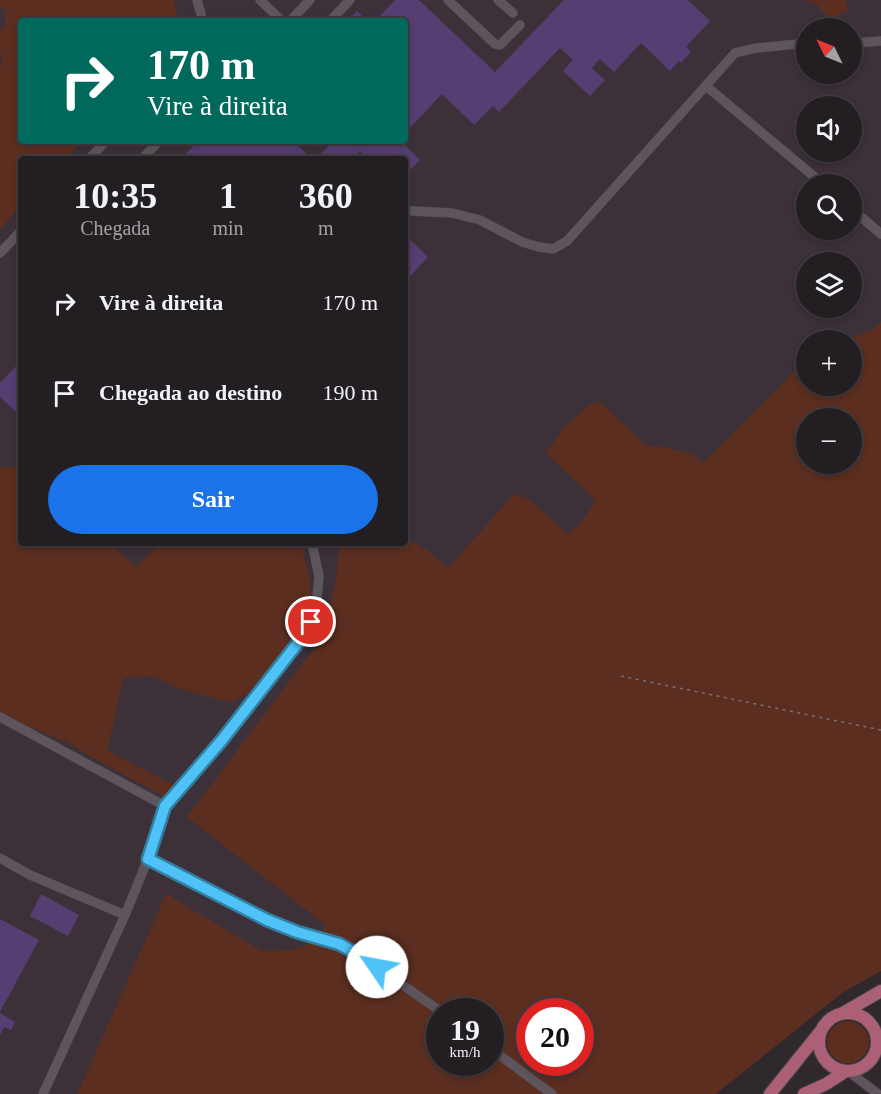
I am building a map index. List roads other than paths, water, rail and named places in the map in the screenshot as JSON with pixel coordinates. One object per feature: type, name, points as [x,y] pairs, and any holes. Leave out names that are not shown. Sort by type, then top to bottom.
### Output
[{"type":"main road","points":[[770,1094],[826,1024],[881,991]]},
{"type":"main road","points":[[821,1031],[820,1049],[829,1065],[847,1071],[857,1070],[864,1066],[870,1061],[879,1044],[875,1032],[870,1023],[862,1017],[842,1014]]},
{"type":"main road","points":[[804,1094],[847,1071]]},
{"type":"street","points":[[198,0],[202,18]]},
{"type":"street","points":[[260,0],[279,18]]},
{"type":"street","points":[[293,18],[310,0]]},
{"type":"street","points":[[333,18],[350,0]]},
{"type":"street","points":[[448,0],[495,44],[500,45],[520,25]]},
{"type":"street","points":[[498,0],[513,13]]},
{"type":"street","points":[[862,42],[881,41]]},
{"type":"street","points":[[412,211],[452,213],[480,220],[522,242],[553,249],[567,241],[735,54],[756,48],[796,45]]},
{"type":"street","points":[[706,86],[811,174]]},
{"type":"street","points":[[92,156],[103,144]]},
{"type":"street","points":[[145,156],[156,144]]},
{"type":"street","points":[[862,218],[881,234]]},
{"type":"street","points":[[0,253],[18,234]]},
{"type":"street","points":[[43,1094],[125,915],[148,859],[165,806],[222,740],[297,644],[311,622],[319,576],[313,546]]},
{"type":"street","points":[[0,717],[165,806]]},
{"type":"street","points":[[0,858],[30,875],[125,915]]},
{"type":"street","points":[[148,859],[267,920],[346,948],[426,1001]]},
{"type":"street","points":[[504,1058],[552,1094]]},
{"type":"street","points":[[847,1071],[878,1094]]}]
